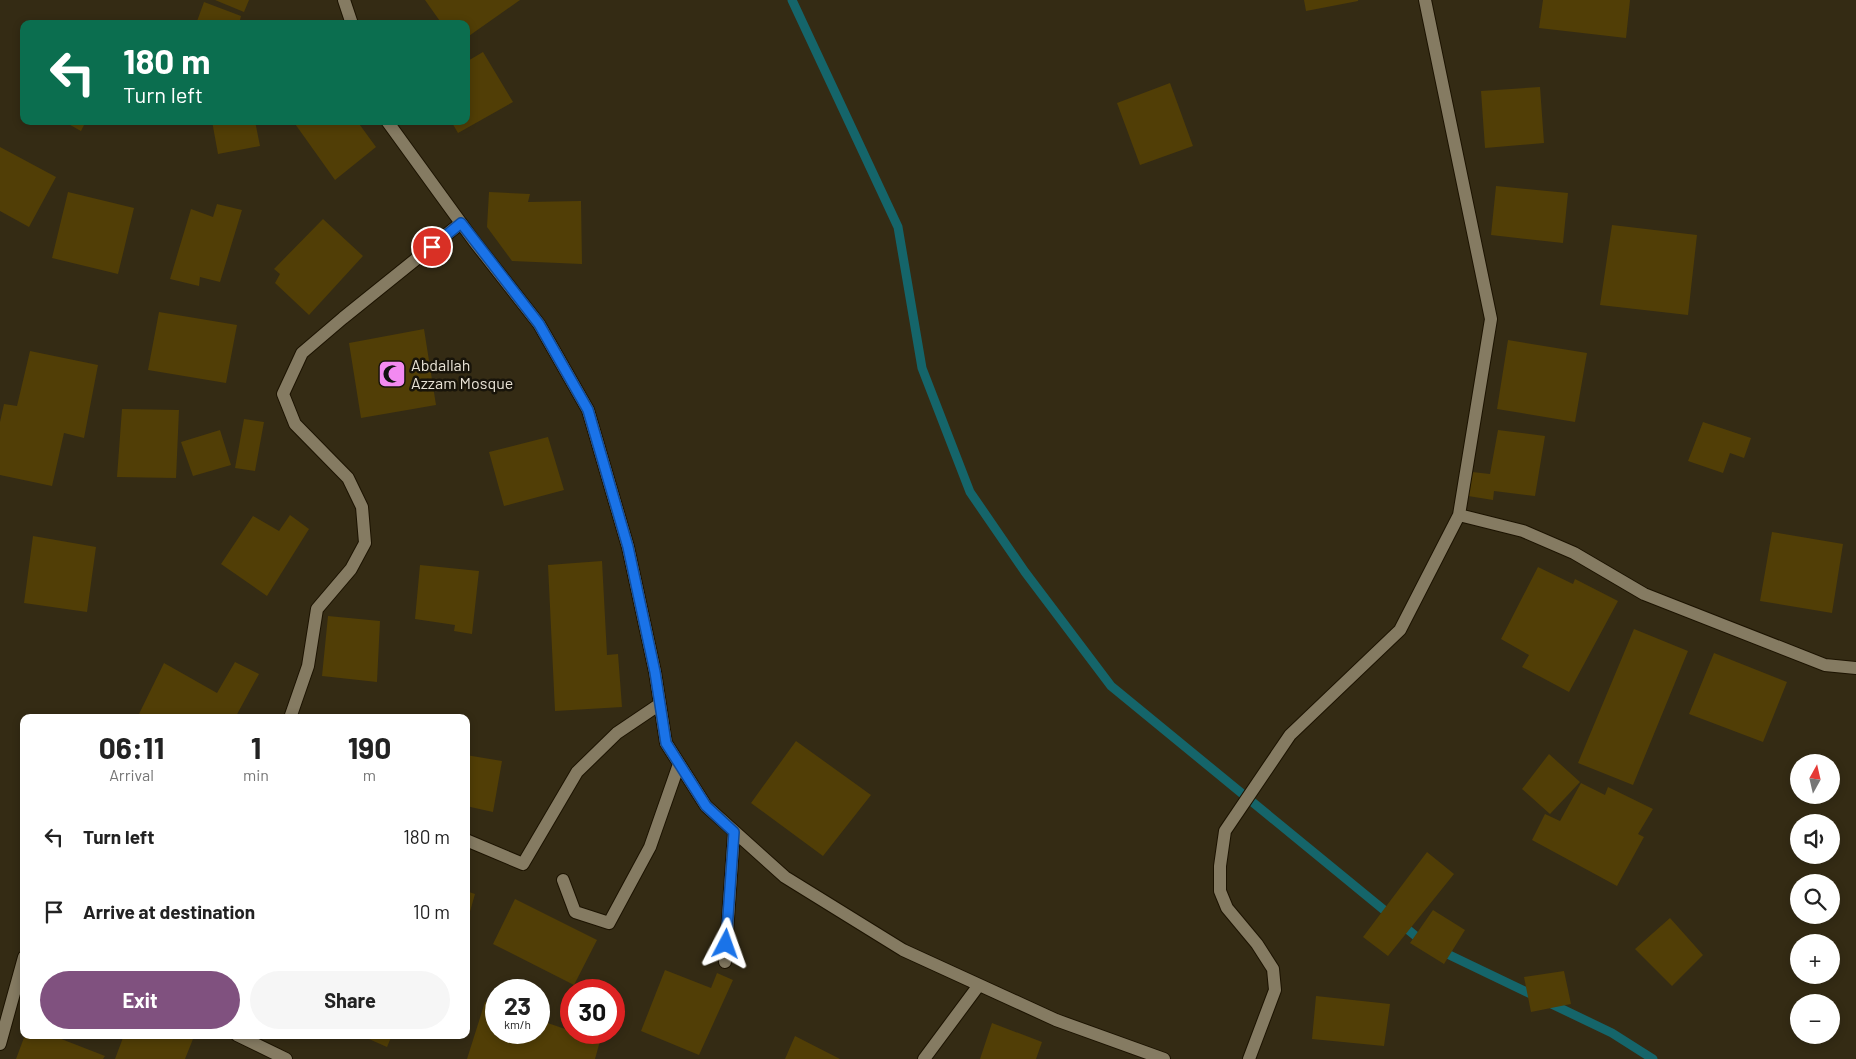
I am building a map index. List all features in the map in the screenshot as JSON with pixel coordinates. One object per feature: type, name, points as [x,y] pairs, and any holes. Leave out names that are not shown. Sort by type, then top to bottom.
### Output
[{"type":"street","points":[[344,0],[351,20]]},
{"type":"street","points":[[1249,1059],[1275,990],[1273,969],[1257,944],[1227,908],[1220,891],[1220,866],[1225,831],[1290,735],[1400,630],[1459,515],[1491,319],[1425,0]]},
{"type":"street","points":[[390,125],[461,223],[539,324],[588,410],[628,547],[660,704],[666,743],[706,806],[785,877],[903,950],[1056,1020],[1164,1059]]},
{"type":"street","points":[[291,714],[308,666],[316,609],[351,569],[365,543],[362,507],[348,478],[295,424],[283,394],[302,353],[342,318],[461,223]]},
{"type":"street","points":[[1459,515],[1523,531],[1574,553],[1644,594],[1825,665],[1856,668]]},
{"type":"street","points":[[470,842],[523,864],[577,772],[617,733],[660,704]]},
{"type":"street","points":[[563,880],[574,912],[609,923],[650,847],[679,764]]},
{"type":"street","points":[[725,962],[734,832]]},
{"type":"street","points":[[0,1044],[20,972]]},
{"type":"street","points":[[924,1059],[979,985]]},
{"type":"street","points":[[245,1039],[286,1059]]},
{"type":"building","points":[[215,0],[249,0],[244,12]]},
{"type":"building","points":[[425,0],[520,0],[470,35],[470,20],[439,20]]},
{"type":"building","points":[[1304,0],[1358,0],[1358,1],[1306,11]]},
{"type":"building","points":[[1543,0],[1630,0],[1626,38],[1539,28]]},
{"type":"building","points":[[204,2],[241,16],[240,20],[197,20]]},
{"type":"building","points":[[483,52],[513,102],[458,133],[453,125],[470,125],[470,60]]},
{"type":"building","points":[[1170,83],[1193,146],[1140,165],[1117,103]]},
{"type":"building","points":[[1540,87],[1544,143],[1485,148],[1481,91]]},
{"type":"building","points":[[70,125],[84,125],[81,131]]},
{"type":"building","points":[[213,125],[256,125],[260,146],[218,154]]},
{"type":"building","points":[[296,125],[360,125],[376,147],[335,180]]},
{"type":"building","points":[[0,147],[56,177],[29,227],[0,211]]},
{"type":"building","points":[[1496,186],[1568,193],[1563,243],[1491,235]]},
{"type":"building","points":[[68,192],[134,208],[118,274],[52,258]]},
{"type":"building","points":[[489,192],[530,194],[528,202],[581,201],[582,264],[512,261],[487,227]]},
{"type":"building","points":[[217,204],[242,210],[220,282],[200,277],[199,286],[170,279],[191,209],[213,217]]},
{"type":"building","points":[[323,219],[363,256],[309,315],[275,283],[280,274],[274,269]]},
{"type":"building","points":[[1612,225],[1697,235],[1688,315],[1600,305]]},
{"type":"building","points":[[159,312],[237,325],[226,383],[148,370]]},
{"type":"building","name":"Abdallah Azzam Mosque","points":[[424,329],[436,405],[361,418],[349,343]]},
{"type":"building","points":[[1508,340],[1587,353],[1575,422],[1497,409]]},
{"type":"building","points":[[30,351],[98,365],[84,438],[64,433],[52,486],[0,475],[0,422],[4,404],[17,406]]},
{"type":"building","points":[[122,409],[179,410],[176,478],[117,477]]},
{"type":"building","points":[[244,419],[264,422],[255,471],[235,468]]},
{"type":"building","points":[[1703,422],[1751,438],[1744,458],[1730,453],[1723,473],[1688,461]]},
{"type":"building","points":[[220,430],[231,465],[193,476],[181,442]]},
{"type":"building","points":[[1498,430],[1545,436],[1535,496],[1494,491],[1493,500],[1468,496],[1472,472],[1490,474]]},
{"type":"building","points":[[548,437],[564,490],[504,506],[489,452]]},
{"type":"building","points":[[290,515],[309,529],[267,596],[221,564],[253,516],[279,531]]},
{"type":"building","points":[[1772,532],[1843,544],[1832,613],[1760,601]]},
{"type":"building","points":[[33,536],[96,547],[87,612],[24,603]]},
{"type":"building","points":[[602,561],[607,655],[618,654],[622,707],[555,711],[548,565]]},
{"type":"building","points":[[420,565],[479,571],[472,634],[454,631],[455,625],[415,619]]},
{"type":"building","points":[[1538,567],[1573,584],[1575,579],[1618,601],[1569,692],[1522,667],[1529,655],[1501,639]]},
{"type":"building","points":[[328,616],[380,621],[377,682],[322,676]]},
{"type":"building","points":[[1634,629],[1688,651],[1633,785],[1578,763]]},
{"type":"building","points":[[1714,653],[1787,682],[1763,742],[1689,714]]},
{"type":"building","points":[[235,662],[259,674],[237,714],[139,714],[164,663],[217,693]]},
{"type":"building","points":[[796,741],[871,795],[823,856],[751,803]]},
{"type":"building","points":[[1549,754],[1580,782],[1550,814],[1522,789]]},
{"type":"building","points":[[470,756],[502,761],[493,812],[470,807]]},
{"type":"building","points":[[1581,783],[1605,795],[1608,787],[1653,809],[1638,834],[1644,837],[1617,886],[1532,840],[1545,814],[1560,821]]},
{"type":"building","points":[[1427,852],[1454,874],[1388,956],[1363,937]]},
{"type":"building","points":[[470,892],[475,894],[470,912]]},
{"type":"building","points":[[515,899],[597,940],[577,979],[562,979],[493,944]]},
{"type":"building","points":[[1433,910],[1465,930],[1444,964],[1410,943]]},
{"type":"building","points":[[1670,918],[1703,955],[1672,986],[1635,949]]},
{"type":"building","points":[[665,970],[711,988],[717,973],[733,980],[699,1055],[641,1031]]},
{"type":"building","points":[[1564,971],[1571,1004],[1531,1012],[1524,977]]},
{"type":"building","points":[[1316,996],[1390,1004],[1384,1046],[1312,1039]]},
{"type":"building","points":[[485,1002],[485,1044],[550,1044],[550,1024],[560,1027],[560,1044],[599,1044],[595,1059],[467,1059]]},
{"type":"building","points":[[992,1023],[1042,1042],[1036,1059],[980,1059]]},
{"type":"building","points":[[795,1036],[840,1059],[785,1059]]},
{"type":"building","points":[[24,1039],[61,1039],[105,1056],[103,1059],[16,1059]]},
{"type":"building","points":[[122,1039],[193,1039],[185,1059],[115,1059]]},
{"type":"building","points":[[369,1039],[390,1039],[387,1047]]},
{"type":"waterway","points":[[792,0],[898,227],[922,368],[970,492],[1025,572],[1111,686],[1423,942]]},
{"type":"waterway","points":[[1439,950],[1612,1033],[1653,1059]]},
{"type":"place","name":"Abdallah Azzam Mosque","points":[[392,374]]},
{"type":"route","points":[[432,247],[461,223],[539,324],[588,410],[628,547],[655,672],[666,743],[706,806],[734,832],[726,944]]}]
